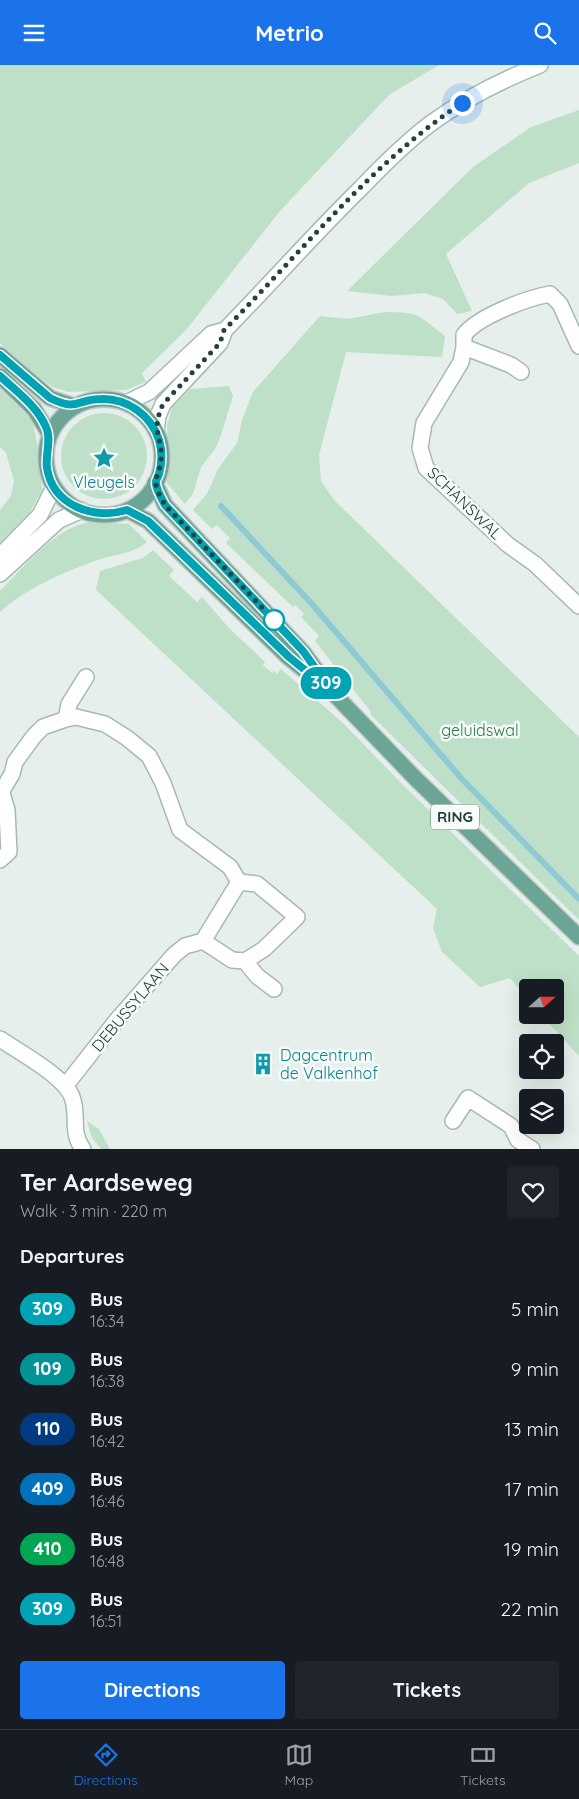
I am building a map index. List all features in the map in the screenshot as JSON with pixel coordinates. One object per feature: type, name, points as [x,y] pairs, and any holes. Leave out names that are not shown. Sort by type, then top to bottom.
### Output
[{"type":"main road","points":[[0,355],[50,398],[74,406]]},
{"type":"main road","points":[[0,376],[34,409],[50,435]]},
{"type":"main road","points":[[100,399],[126,403],[143,414],[156,431],[160,446],[161,462],[155,483],[143,499],[127,510],[107,514],[82,510],[66,501],[54,487],[48,470],[46,453],[50,435],[60,419],[74,406],[100,399]]},
{"type":"main road","name":"RING","points":[[155,483],[165,505],[303,651],[334,694]]},
{"type":"main road","name":"RING","points":[[127,510],[148,521],[289,657],[334,694],[416,779],[579,937]]},
{"type":"street","points":[[156,431],[158,416],[163,404],[220,343],[224,330],[315,233],[401,147],[462,103],[494,85],[540,65]]},
{"type":"street","name":"SCHANSWAL","points":[[579,346],[560,304],[550,294],[536,296],[469,328],[464,335],[464,347],[460,362],[424,423],[420,448],[426,468],[507,544],[535,564],[579,606]]},
{"type":"street","points":[[126,403],[149,392],[211,333],[224,330]]},
{"type":"street","points":[[464,347],[511,365],[521,372]]},
{"type":"street","points":[[0,556],[45,508],[54,487]]},
{"type":"street","points":[[0,574],[59,520],[82,510]]},
{"type":"street","points":[[66,719],[69,704],[86,677]]},
{"type":"street","points":[[0,860],[9,851],[7,810],[1,793],[12,774],[15,763],[34,736],[43,727],[76,717],[106,724],[149,756],[163,783],[180,831],[230,867],[239,881],[257,884],[297,917],[264,949],[245,961],[232,960],[203,941],[239,881]]},
{"type":"street","name":"DEBUSSYLAAN","points":[[66,1085],[117,1020],[174,955],[185,946],[203,941]]},
{"type":"street","points":[[245,961],[257,975],[274,989]]},
{"type":"street","points":[[0,1039],[66,1085],[73,1098],[75,1130],[83,1149]]},
{"type":"street","points":[[452,1121],[468,1098],[511,1126],[516,1145],[532,1149]]},
{"type":"green space","points":[[0,65],[439,65],[389,95],[280,211],[186,330],[142,373],[146,382],[126,390],[68,392],[53,387],[37,376],[0,343]]},
{"type":"green space","points":[[579,110],[579,163],[529,183],[446,254],[472,311],[457,314],[443,299],[424,293],[392,296],[347,291],[473,167],[531,127]]},
{"type":"green space","name":"geluidswal","points":[[385,312],[413,314],[445,336],[442,357],[346,352],[319,455],[321,481],[334,500],[579,737],[579,920],[370,714],[371,712],[315,641],[319,636],[301,617],[304,614],[295,605],[293,607],[226,543],[230,538],[217,525],[212,529],[193,510],[207,494],[218,469],[237,443],[242,420],[253,392],[320,316],[348,319]]},
{"type":"green space","points":[[229,386],[233,396],[221,435],[215,449],[201,467],[193,494],[185,504],[167,483],[169,459],[167,425],[172,408],[190,389]]},
{"type":"green space","points":[[0,389],[27,415],[33,425],[38,447],[42,490],[30,512],[0,543],[0,510],[11,496],[14,481],[6,453],[0,447]]},
{"type":"green space","points":[[104,413],[120,416],[128,420],[140,432],[144,440],[147,456],[144,472],[140,480],[128,492],[120,496],[104,499],[88,496],[80,492],[68,480],[64,472],[61,456],[64,440],[68,432],[80,420],[88,416]]},
{"type":"green space","points":[[90,522],[129,524],[147,542],[131,551],[101,559],[61,574],[35,587],[0,612],[0,591],[41,549],[65,531]]},
{"type":"green space","points":[[153,550],[174,570],[169,576],[197,602],[202,597],[229,628],[265,662],[263,665],[272,673],[274,671],[277,674],[281,669],[342,722],[403,785],[579,956],[579,1056],[564,1040],[564,1034],[559,1034],[549,1024],[564,1024],[564,979],[519,979],[519,989],[510,978],[480,987],[442,952],[433,928],[437,909],[96,590],[100,571],[143,558]]},
{"type":"green space","points":[[87,1121],[99,1129],[110,1149],[101,1149],[92,1138]]},
{"type":"waterway","points":[[221,506],[312,604],[460,777],[579,899]]},
{"type":"bus line","name":"309","points":[[0,355],[50,398],[59,403],[74,406],[87,401],[113,399],[126,403],[143,414],[156,431],[160,441],[161,462],[155,483],[165,505],[303,651],[334,694],[289,657],[148,521],[127,510],[107,514],[94,513],[82,510],[66,501],[54,487],[48,470],[46,453],[50,435],[46,426],[34,409],[0,376]]},
{"type":"place","name":"Vleugels","points":[[104,458]]},
{"type":"place","name":"Dagcentrum de Valkenhof","points":[[263,1064]]},
{"type":"route","points":[[274,620],[165,505],[155,483],[161,462],[160,441],[156,431],[158,416],[163,404],[220,343],[224,330],[315,233],[401,147],[431,123],[462,103]]}]
